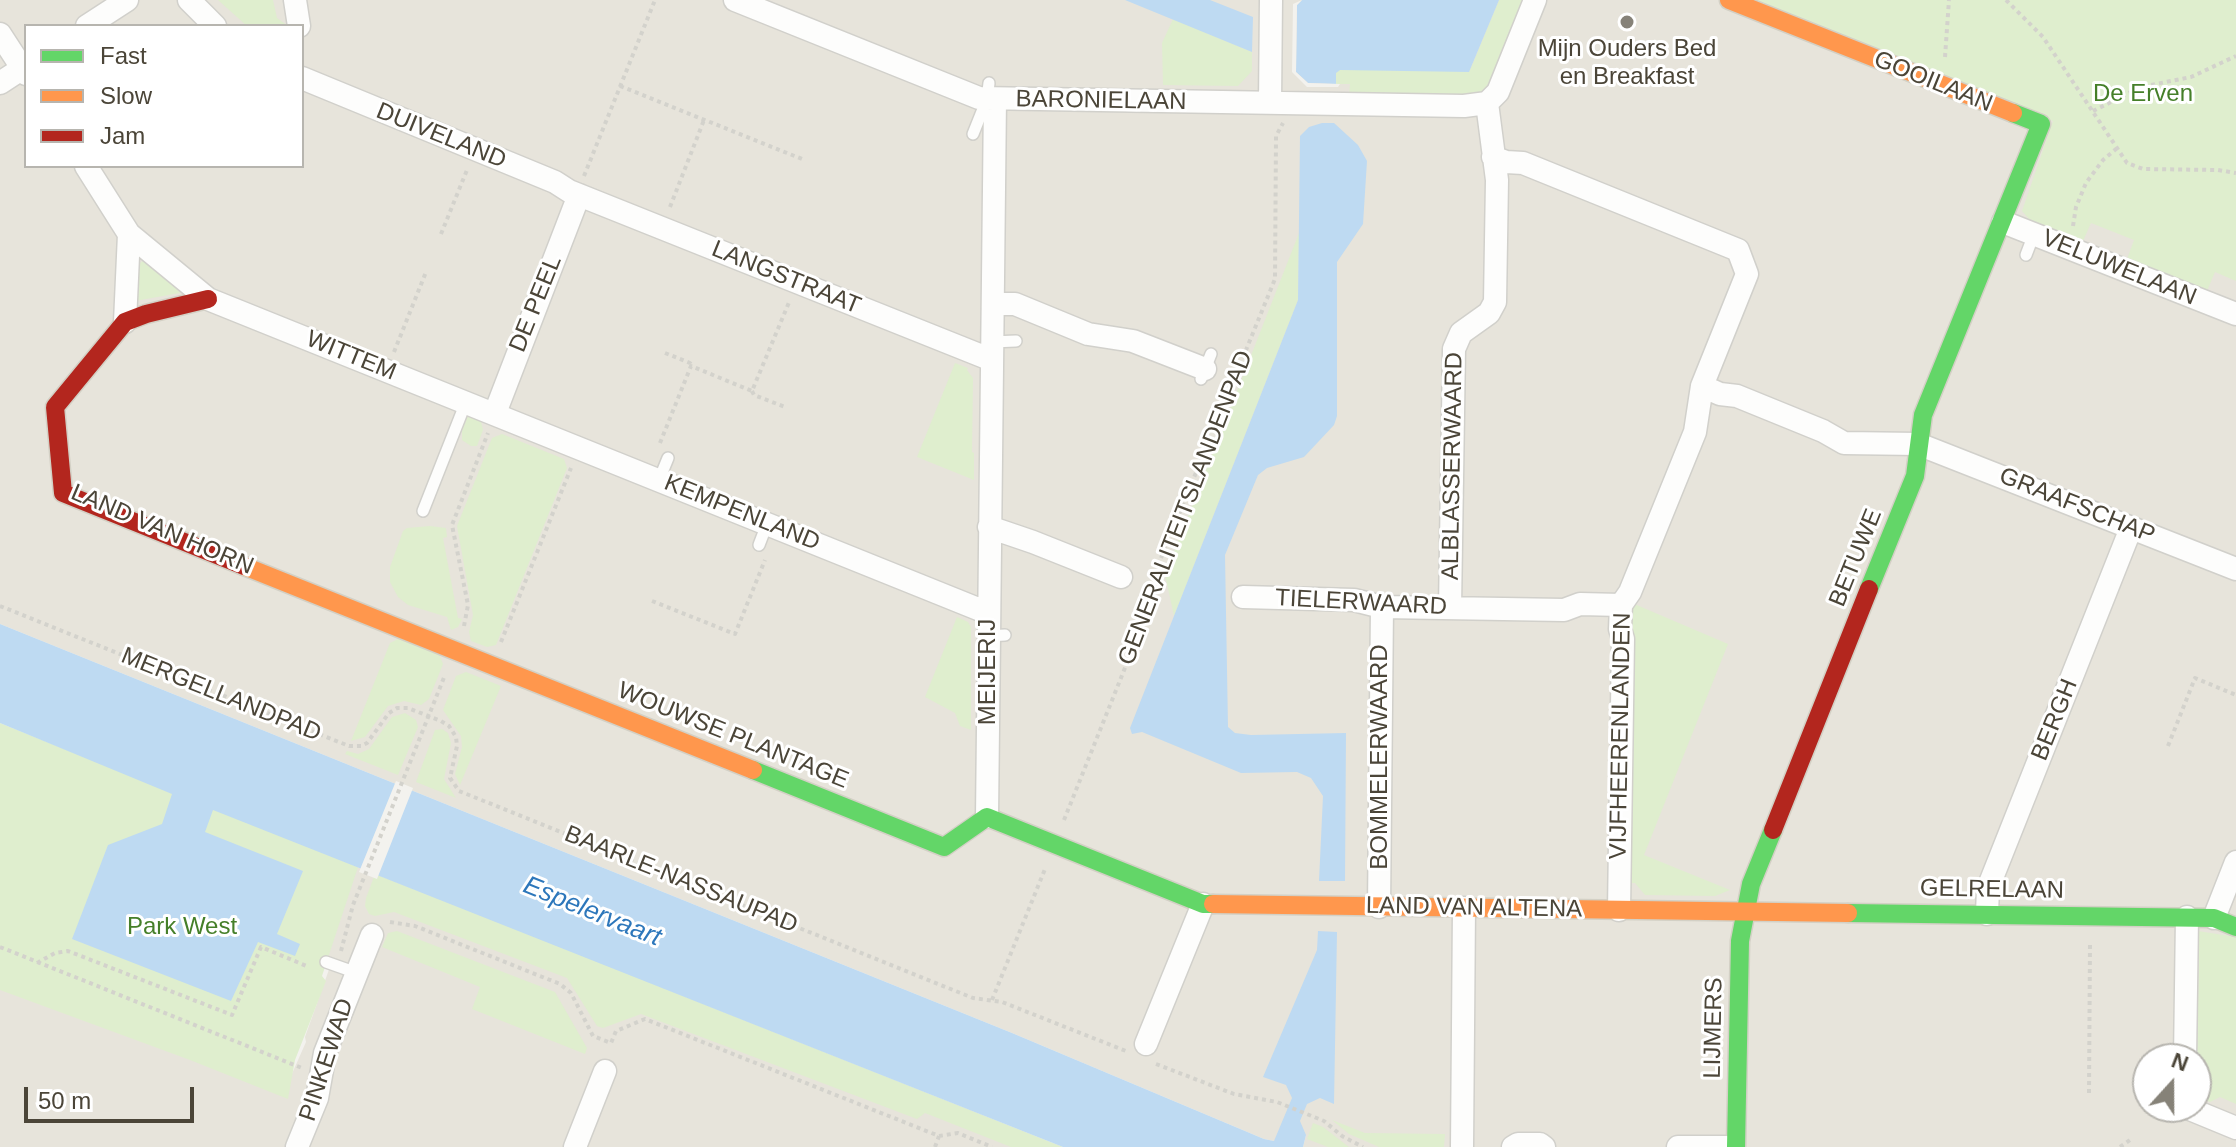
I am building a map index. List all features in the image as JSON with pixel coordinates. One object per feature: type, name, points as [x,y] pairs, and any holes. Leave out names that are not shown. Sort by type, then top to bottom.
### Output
[{"type":"street","points":[[90,24],[127,0]]},
{"type":"street","points":[[189,0],[213,24]]},
{"type":"street","points":[[295,0],[299,24]]},
{"type":"street","name":"BARONIELAAN","points":[[735,0],[971,95],[1307,104],[1464,106],[1487,103]]},
{"type":"street","points":[[1487,103],[1494,99],[1501,85],[1535,0]]},
{"type":"street","name":"GOOILAAN","points":[[1729,0],[1920,83],[2041,124],[2003,222]]},
{"type":"street","points":[[1270,103],[1271,2]]},
{"type":"street","points":[[0,34],[24,68]]},
{"type":"street","points":[[0,83],[24,70]]},
{"type":"street","name":"DUIVELAND","points":[[304,81],[555,182],[580,189]]},
{"type":"street","name":"MEIJERIJ","points":[[987,817],[997,636],[988,613],[993,304],[982,127],[990,94]]},
{"type":"street","name":"ALBLASSERWAARD","points":[[1450,608],[1453,354],[1461,333],[1489,313],[1495,302],[1497,180],[1487,103]]},
{"type":"street","name":"VIJFHEERENLANDEN","points":[[1493,157],[1523,163],[1738,250],[1747,274],[1702,386],[1695,432],[1630,592],[1621,605],[1632,915]]},
{"type":"street","name":"WITTEM","points":[[87,168],[126,236],[208,299],[466,402],[493,420]]},
{"type":"street","name":"LANGSTRAAT","points":[[580,189],[992,351]]},
{"type":"street","name":"DE PEEL","points":[[493,420],[580,189]]},
{"type":"street","name":"VELUWELAAN","points":[[2003,222],[2030,244],[2236,314]]},
{"type":"street","name":"BETUWE","points":[[1746,911],[1751,884],[1915,476],[1923,415],[2003,222]]},
{"type":"street","points":[[126,236],[125,322],[208,299]]},
{"type":"street","points":[[993,304],[1015,304],[1088,334],[1133,341],[1206,368]]},
{"type":"street","name":"LAND VAN HORN","points":[[125,322],[55,407],[63,493],[446,647]]},
{"type":"street","points":[[1702,386],[1720,394],[1737,396],[1823,431],[1844,443],[1918,444]]},
{"type":"street","name":"KEMPENLAND","points":[[493,420],[659,480],[988,613]]},
{"type":"street","name":"GRAAFSCHAP","points":[[1918,444],[2140,527],[2236,569]]},
{"type":"street","points":[[989,527],[1121,577]]},
{"type":"street","name":"BERGH","points":[[1987,914],[1988,888],[2140,527]]},
{"type":"street","name":"TIELERWAARD","points":[[1243,597],[1354,600],[1382,607],[1564,610],[1580,604],[1621,605]]},
{"type":"street","name":"BOMMELERWAARD","points":[[1379,907],[1382,607]]},
{"type":"street","name":"WOUWSE PLANTAGE","points":[[446,647],[944,847],[987,817]]},
{"type":"street","name":"LAND VAN ALTENA","points":[[987,817],[1203,904],[1464,908],[1632,915],[1746,911]]},
{"type":"street","points":[[2214,918],[2236,862]]},
{"type":"street","points":[[1146,1044],[1203,904]]},
{"type":"street","points":[[1462,1147],[1464,908]]},
{"type":"street","name":"GELRELAAN","points":[[1746,911],[2187,917],[2214,918],[2236,927]]},
{"type":"street","name":"LIJMERS","points":[[1736,1147],[1740,941],[1746,911]]},
{"type":"street","points":[[2185,1043],[2187,917]]},
{"type":"street","name":"PINKEWAD","points":[[297,1147],[317,1098],[335,968],[369,927]]},
{"type":"street","points":[[575,1147],[607,1080]]},
{"type":"street","points":[[2212,1118],[2236,1128]]},
{"type":"street","points":[[1513,1147],[1518,1144],[1540,1144],[1544,1147]]},
{"type":"street","points":[[1678,1147],[1726,1147]]},
{"type":"lane","points":[[992,351],[1016,341]]},
{"type":"lane","points":[[423,511],[466,402]]},
{"type":"lane","points":[[659,480],[668,458]]},
{"type":"lane","points":[[764,548],[767,523]]},
{"type":"path","points":[[1945,58],[1949,0]]},
{"type":"path","points":[[2006,0],[2043,37],[2122,160],[2138,168],[2236,173]]},
{"type":"path","points":[[580,189],[656,2]]},
{"type":"path","points":[[2093,111],[2141,87],[2191,77],[2236,56]]},
{"type":"path","points":[[620,86],[802,159]]},
{"type":"path","points":[[670,208],[704,120]]},
{"type":"path","name":"GENERALITEITSLANDENPAD","points":[[1059,833],[1151,603],[1157,568],[1275,279],[1276,136],[1280,130]]},
{"type":"path","points":[[2071,233],[2076,207],[2086,183],[2116,149]]},
{"type":"path","points":[[441,234],[467,170]]},
{"type":"path","points":[[392,356],[426,272]]},
{"type":"path","points":[[752,391],[788,304]]},
{"type":"path","points":[[665,353],[785,407]]},
{"type":"path","points":[[659,445],[691,366]]},
{"type":"path","points":[[464,627],[468,607],[452,525],[493,420]]},
{"type":"path","points":[[500,646],[573,462]]},
{"type":"path","points":[[652,601],[735,634],[764,548]]},
{"type":"path","name":"MERGELLANDPAD","points":[[0,606],[349,746],[367,743],[389,713],[397,708],[408,708],[429,716]]},
{"type":"path","points":[[446,672],[348,921],[369,927],[397,922],[415,926],[560,984],[571,993],[593,1036],[611,1043],[616,1031],[645,1019],[939,1136],[958,1133],[992,1147]]},
{"type":"path","points":[[2168,746],[2195,678],[2236,695]]},
{"type":"path","name":"BAARLE-NASSAUPAD","points":[[429,716],[445,723],[456,737],[450,778],[459,791],[973,998],[992,1000],[1046,866]]},
{"type":"path","points":[[0,947],[305,1069]]},
{"type":"path","points":[[37,963],[55,953],[68,951],[232,1015],[261,947],[335,968]]},
{"type":"path","points":[[2089,1093],[2090,950]]},
{"type":"path","points":[[595,1050],[599,1038]]},
{"type":"path","points":[[1277,1102],[1315,1118],[1363,1147]]},
{"type":"path","points":[[935,1147],[939,1136]]},
{"type":"path","points":[[2120,1147],[2133,1138]]},
{"type":"shaded area","points":[[0,0],[2236,0],[2236,1147],[1303,1147],[1306,1135],[1274,1141],[1012,1033],[0,624]]},
{"type":"shaded area","points":[[213,810],[1062,1147],[0,1147],[0,983],[283,1094],[306,1042],[305,1037],[332,961],[329,956],[278,934]]},
{"type":"green space","points":[[218,0],[273,0],[277,18],[285,24],[245,24]]},
{"type":"green space","points":[[1499,0],[1524,0],[1491,82],[1482,93],[1474,96],[1349,95],[1350,84],[1336,84],[1339,70],[1470,70]]},
{"type":"green space","name":"De Erven","points":[[1755,0],[2236,0],[2236,281],[2215,272],[2207,291],[2127,259],[2134,240],[2091,223],[2083,241],[2030,220],[2022,211],[2053,121]]},
{"type":"green space","points":[[1173,19],[1252,52],[1252,71],[1238,86],[1163,85],[1162,43]]},
{"type":"green space","points":[[1299,233],[1298,300],[1174,616],[1165,575]]},
{"type":"green space","points":[[143,261],[180,288],[180,293],[135,301],[138,264]]},
{"type":"green space","points":[[955,363],[968,368],[973,378],[974,480],[917,457]]},
{"type":"green space","points":[[469,413],[480,418],[483,430],[477,446],[462,440]]},
{"type":"green space","points":[[502,434],[564,459],[567,468],[496,645],[487,647],[471,641],[469,632],[473,615],[457,526],[492,438]]},
{"type":"green space","points":[[430,526],[446,528],[447,537],[443,538],[458,618],[462,619],[458,627],[451,630],[447,617],[408,605],[398,597],[390,582],[390,567],[403,531]]},
{"type":"green space","points":[[1632,603],[1728,644],[1644,855],[1730,890],[1715,896],[1645,895],[1635,883],[1628,883]]},
{"type":"green space","points":[[957,617],[971,627],[971,730],[960,726],[955,713],[925,697]]},
{"type":"green space","points":[[400,638],[439,654],[443,664],[429,699],[421,705],[404,701],[388,706],[365,737],[351,741],[390,643]]},
{"type":"green space","points":[[466,672],[501,686],[460,785],[455,774],[462,747],[461,736],[443,710],[456,676]]},
{"type":"green space","points":[[405,713],[416,720],[418,727],[398,775],[345,754],[347,751],[358,754],[369,749],[392,717]]},
{"type":"green space","name":"Park West","points":[[0,723],[358,867],[322,976],[326,981],[295,1060],[288,1099],[0,990]]},
{"type":"green space","points":[[442,729],[448,733],[451,743],[444,779],[456,798],[416,782],[435,730]]},
{"type":"green space","points":[[375,874],[1063,1147],[1011,1147],[925,1113],[917,1119],[641,1014],[603,1028],[597,1026],[567,978],[394,912],[375,916],[369,914],[365,906],[366,898]]},
{"type":"green space","points":[[397,931],[555,992],[587,1048],[585,1054],[472,1009],[480,987],[382,947],[388,933]]},
{"type":"green space","points":[[2198,931],[2236,937],[2236,1104],[2220,1097],[2212,1101],[2212,1043],[2197,1043],[2199,959],[2193,952]]},
{"type":"green space","points":[[1332,1120],[1365,1133],[1445,1134],[1444,1147],[1379,1147],[1349,1134]]},
{"type":"green space","points":[[1313,1123],[1349,1147],[1328,1147],[1307,1139]]},
{"type":"water","points":[[1125,0],[1210,0],[1253,17],[1252,52]]},
{"type":"water","points":[[1302,0],[1499,0],[1469,72],[1340,70],[1336,73],[1336,84],[1308,83],[1296,72],[1297,5]]},
{"type":"water","points":[[1334,123],[1358,145],[1367,161],[1363,224],[1337,262],[1337,416],[1334,425],[1304,457],[1267,468],[1258,475],[1225,555],[1228,727],[1235,733],[1251,735],[1346,733],[1345,881],[1319,881],[1323,796],[1311,778],[1297,772],[1241,773],[1142,732],[1132,734],[1130,728],[1298,300],[1300,136],[1309,127]]},
{"type":"water","name":"Espelervaart","points":[[0,624],[1012,1033],[1264,1139],[1274,1141],[1292,1098],[1286,1085],[1263,1077],[1317,950],[1318,931],[1337,932],[1334,1104],[1320,1098],[1307,1104],[1300,1121],[1306,1135],[1303,1147],[1063,1147],[213,810],[205,832],[303,871],[277,934],[300,944],[295,956],[258,942],[231,1001],[72,939],[108,845],[162,824],[172,794],[0,723]]},
{"type":"pier","points":[[1302,0],[1297,5],[1296,72],[1308,83],[1340,84],[1338,87],[1307,87],[1292,72],[1293,4]]},
{"type":"pier","points":[[396,781],[413,788],[377,879],[359,872]]},
{"type":"traffic: fast","points":[[1869,589],[1915,476],[1923,415],[2041,124],[2013,113]]},
{"type":"traffic: fast","points":[[753,770],[944,847],[987,817],[1203,904],[1213,904]]},
{"type":"traffic: fast","points":[[1736,1147],[1740,941],[1751,884],[1773,830]]},
{"type":"traffic: fast","points":[[1848,913],[2214,918],[2236,927]]},
{"type":"traffic: slow","points":[[1729,0],[2013,113]]},
{"type":"traffic: slow","points":[[244,566],[753,770]]},
{"type":"traffic: slow","points":[[1213,904],[1848,913]]},
{"type":"traffic: jam","points":[[208,299],[125,322],[55,407],[63,493],[244,566]]},
{"type":"traffic: jam","points":[[1773,830],[1869,589]]},
{"type":"place","name":"Mijn Ouders Bed en Breakfast","points":[[1627,22]]}]
